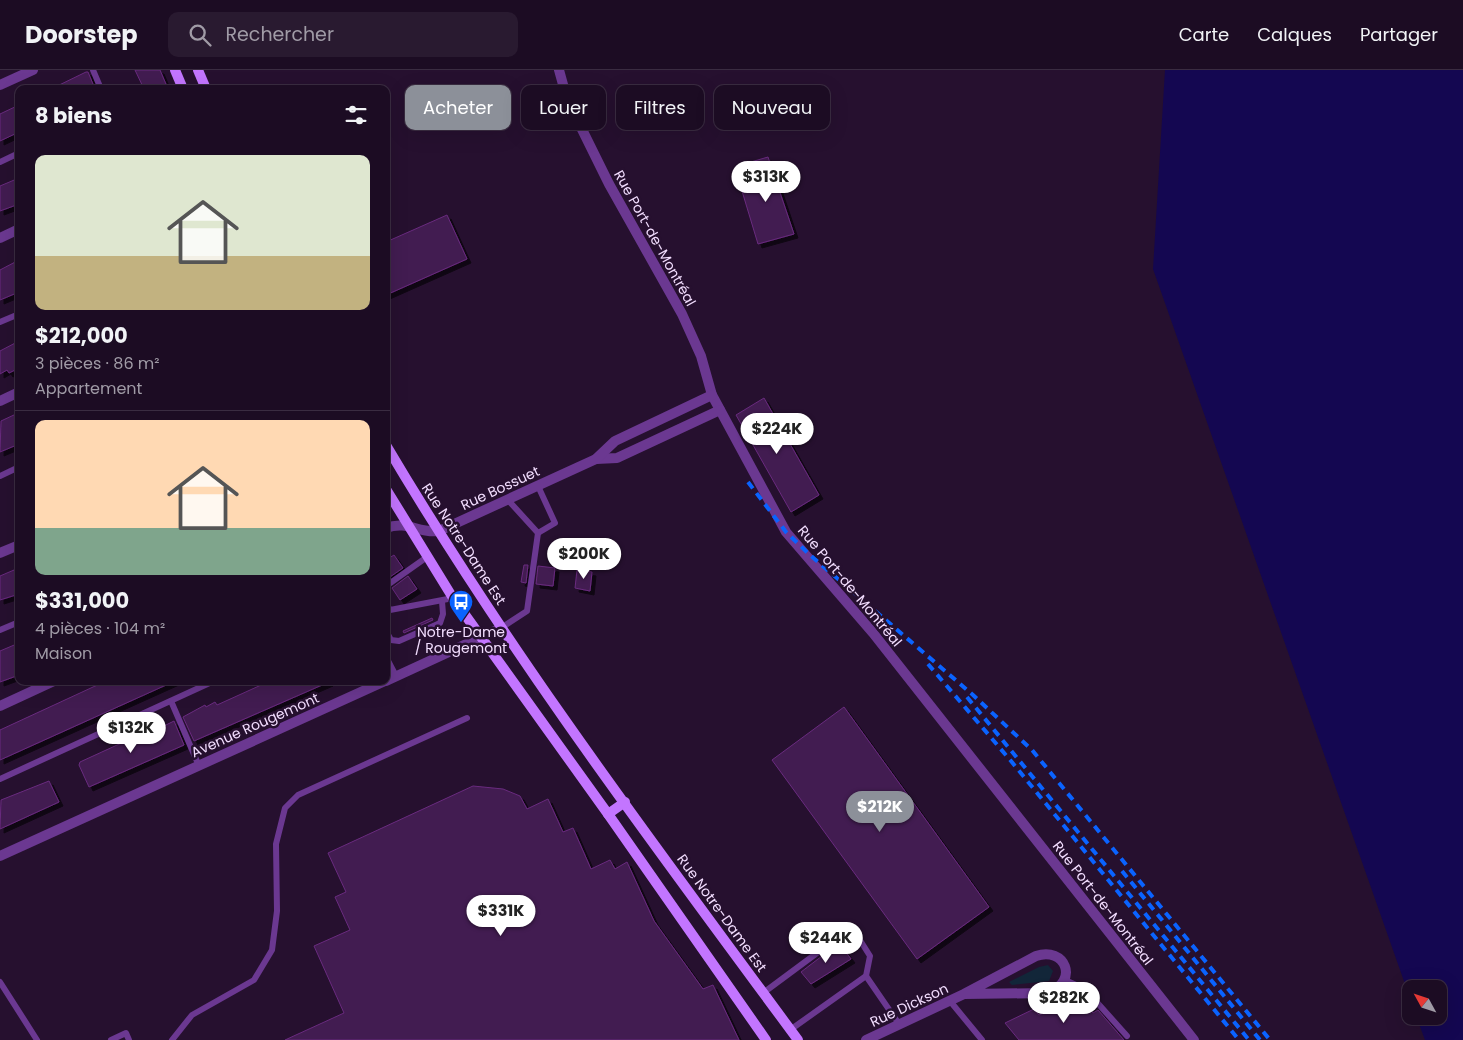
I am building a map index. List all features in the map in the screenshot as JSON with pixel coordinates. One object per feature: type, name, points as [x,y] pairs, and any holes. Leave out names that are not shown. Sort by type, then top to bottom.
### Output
[{"type":"main road","points":[[175,70],[181,85]]},
{"type":"main road","points":[[198,70],[204,85]]},
{"type":"main road","name":"Rue Notre-Dame Est","points":[[390,451],[501,628],[798,1040]]},
{"type":"main road","points":[[390,496],[427,557],[481,638],[608,814],[766,1040]]},
{"type":"main road","points":[[608,814],[625,802]]},
{"type":"street","points":[[0,85],[33,70]]},
{"type":"street","name":"Rue Port-de-Montréal","points":[[559,70],[568,99],[609,184],[682,314],[701,356],[712,395],[786,532],[873,633],[1194,1040]]},
{"type":"street","points":[[0,238],[15,232]]},
{"type":"street","points":[[0,401],[15,394]]},
{"type":"street","name":"Rue Bossuet","points":[[439,531],[596,459],[615,441],[712,395]]},
{"type":"street","name":"Rue Bossuet","points":[[596,459],[617,458],[720,410]]},
{"type":"street","points":[[390,527],[407,525],[424,531],[439,531]]},
{"type":"street","points":[[0,553],[15,547]]},
{"type":"street","name":"Avenue Rougemont","points":[[390,680],[501,628]]},
{"type":"street","points":[[0,706],[45,685]]},
{"type":"street","name":"Avenue Rougemont","points":[[0,856],[378,685]]},
{"type":"street","name":"Rue Dickson","points":[[866,1040],[1045,953],[1053,954],[1065,966],[1067,975],[1057,990],[1042,994],[964,994]]},
{"type":"lane","points":[[93,70],[99,85]]},
{"type":"lane","points":[[0,162],[15,156]]},
{"type":"lane","points":[[0,322],[15,316]]},
{"type":"lane","points":[[0,476],[15,469]]},
{"type":"lane","points":[[538,486],[555,523],[538,533]]},
{"type":"lane","points":[[508,500],[538,533]]},
{"type":"lane","points":[[501,628],[527,611],[538,533]]},
{"type":"lane","points":[[390,583],[427,557]]},
{"type":"lane","points":[[390,609],[454,598]]},
{"type":"lane","points":[[390,638],[399,641],[440,622],[443,614],[442,601]]},
{"type":"lane","points":[[0,630],[15,624]]},
{"type":"lane","points":[[0,779],[205,685]]},
{"type":"lane","points":[[170,701],[199,766]]},
{"type":"lane","points":[[172,1040],[192,1015],[254,980],[272,950],[277,911],[276,844],[285,808],[298,795],[467,718]]},
{"type":"lane","points":[[763,993],[848,931],[858,936],[868,951],[870,962],[866,976],[790,1030]]},
{"type":"lane","points":[[866,976],[899,1024]]},
{"type":"lane","points":[[1065,980],[1085,989],[1127,1036]]},
{"type":"lane","points":[[0,982],[37,1040]]},
{"type":"lane","points":[[950,1000],[982,1040]]},
{"type":"lane","points":[[111,1040],[126,1033],[129,1040]]},
{"type":"shaded area","points":[[1165,70],[1463,70],[1463,1040],[1425,1040],[1419,1025],[1448,1025],[1448,980],[1404,980],[1153,269]]},
{"type":"shaded area","points":[[1048,965],[1053,971],[1049,981],[1012,985],[1009,982],[1039,967]]},
{"type":"building","points":[[135,70],[160,70],[166,85],[142,85]]},
{"type":"building","points":[[88,72],[93,85],[59,85]]},
{"type":"building","points":[[15,107],[15,134],[0,141],[0,114]]},
{"type":"building","points":[[768,157],[794,234],[758,244],[742,191],[752,190],[744,164]]},
{"type":"building","points":[[15,180],[15,205],[0,211],[0,186]]},
{"type":"building","points":[[447,215],[467,259],[390,293],[390,240]]},
{"type":"building","points":[[15,262],[15,294],[0,300],[0,270]]},
{"type":"building","points":[[15,343],[15,370],[9,373],[7,370],[0,374],[0,351]]},
{"type":"building","points":[[764,398],[819,495],[791,512],[736,415]]},
{"type":"building","points":[[15,414],[15,446],[0,452],[1,421]]},
{"type":"building","points":[[394,555],[403,568],[390,577],[390,558]]},
{"type":"building","points":[[524,565],[528,565],[526,583],[521,582]]},
{"type":"building","points":[[538,566],[555,568],[553,586],[536,584]]},
{"type":"building","points":[[577,570],[592,572],[590,591],[575,588]]},
{"type":"building","points":[[15,571],[15,595],[0,600],[0,576]]},
{"type":"building","points":[[408,576],[417,589],[400,600],[392,588]]},
{"type":"building","points":[[432,618],[433,620],[404,633],[403,631]]},
{"type":"building","points":[[15,645],[15,676],[0,682],[0,651]]},
{"type":"building","points":[[97,685],[166,685],[0,760],[0,730]]},
{"type":"building","points":[[261,685],[322,685],[194,741],[183,717],[205,705],[206,707],[215,702],[217,705]]},
{"type":"building","points":[[844,707],[989,907],[917,959],[772,760]]},
{"type":"building","points":[[174,721],[184,745],[89,787],[79,765],[80,762],[163,724],[164,726]]},
{"type":"building","points":[[49,781],[59,802],[0,829],[1,800]]},
{"type":"building","points":[[473,786],[503,789],[520,796],[527,809],[548,799],[563,832],[573,828],[591,869],[610,860],[615,869],[627,862],[654,921],[703,989],[713,985],[739,1040],[285,1040],[344,1013],[314,946],[350,930],[335,897],[346,892],[328,853]]},
{"type":"building","points":[[839,943],[851,959],[811,984],[801,972]]},
{"type":"building","points":[[1080,996],[1093,1013],[1098,1010],[1124,1040],[1019,1040],[1005,1023],[1034,1009],[1039,1015]]},
{"type":"railway","points":[[748,482],[786,532],[810,555],[973,695],[1032,750],[1270,1040]]},
{"type":"railway","points":[[928,664],[1011,761],[1239,1040]]},
{"type":"railway","points":[[967,697],[1249,1040]]},
{"type":"railway","points":[[1122,871],[1260,1040]]},
{"type":"place","name":"Notre-Dame / Rougemont","points":[[461,623]]}]
